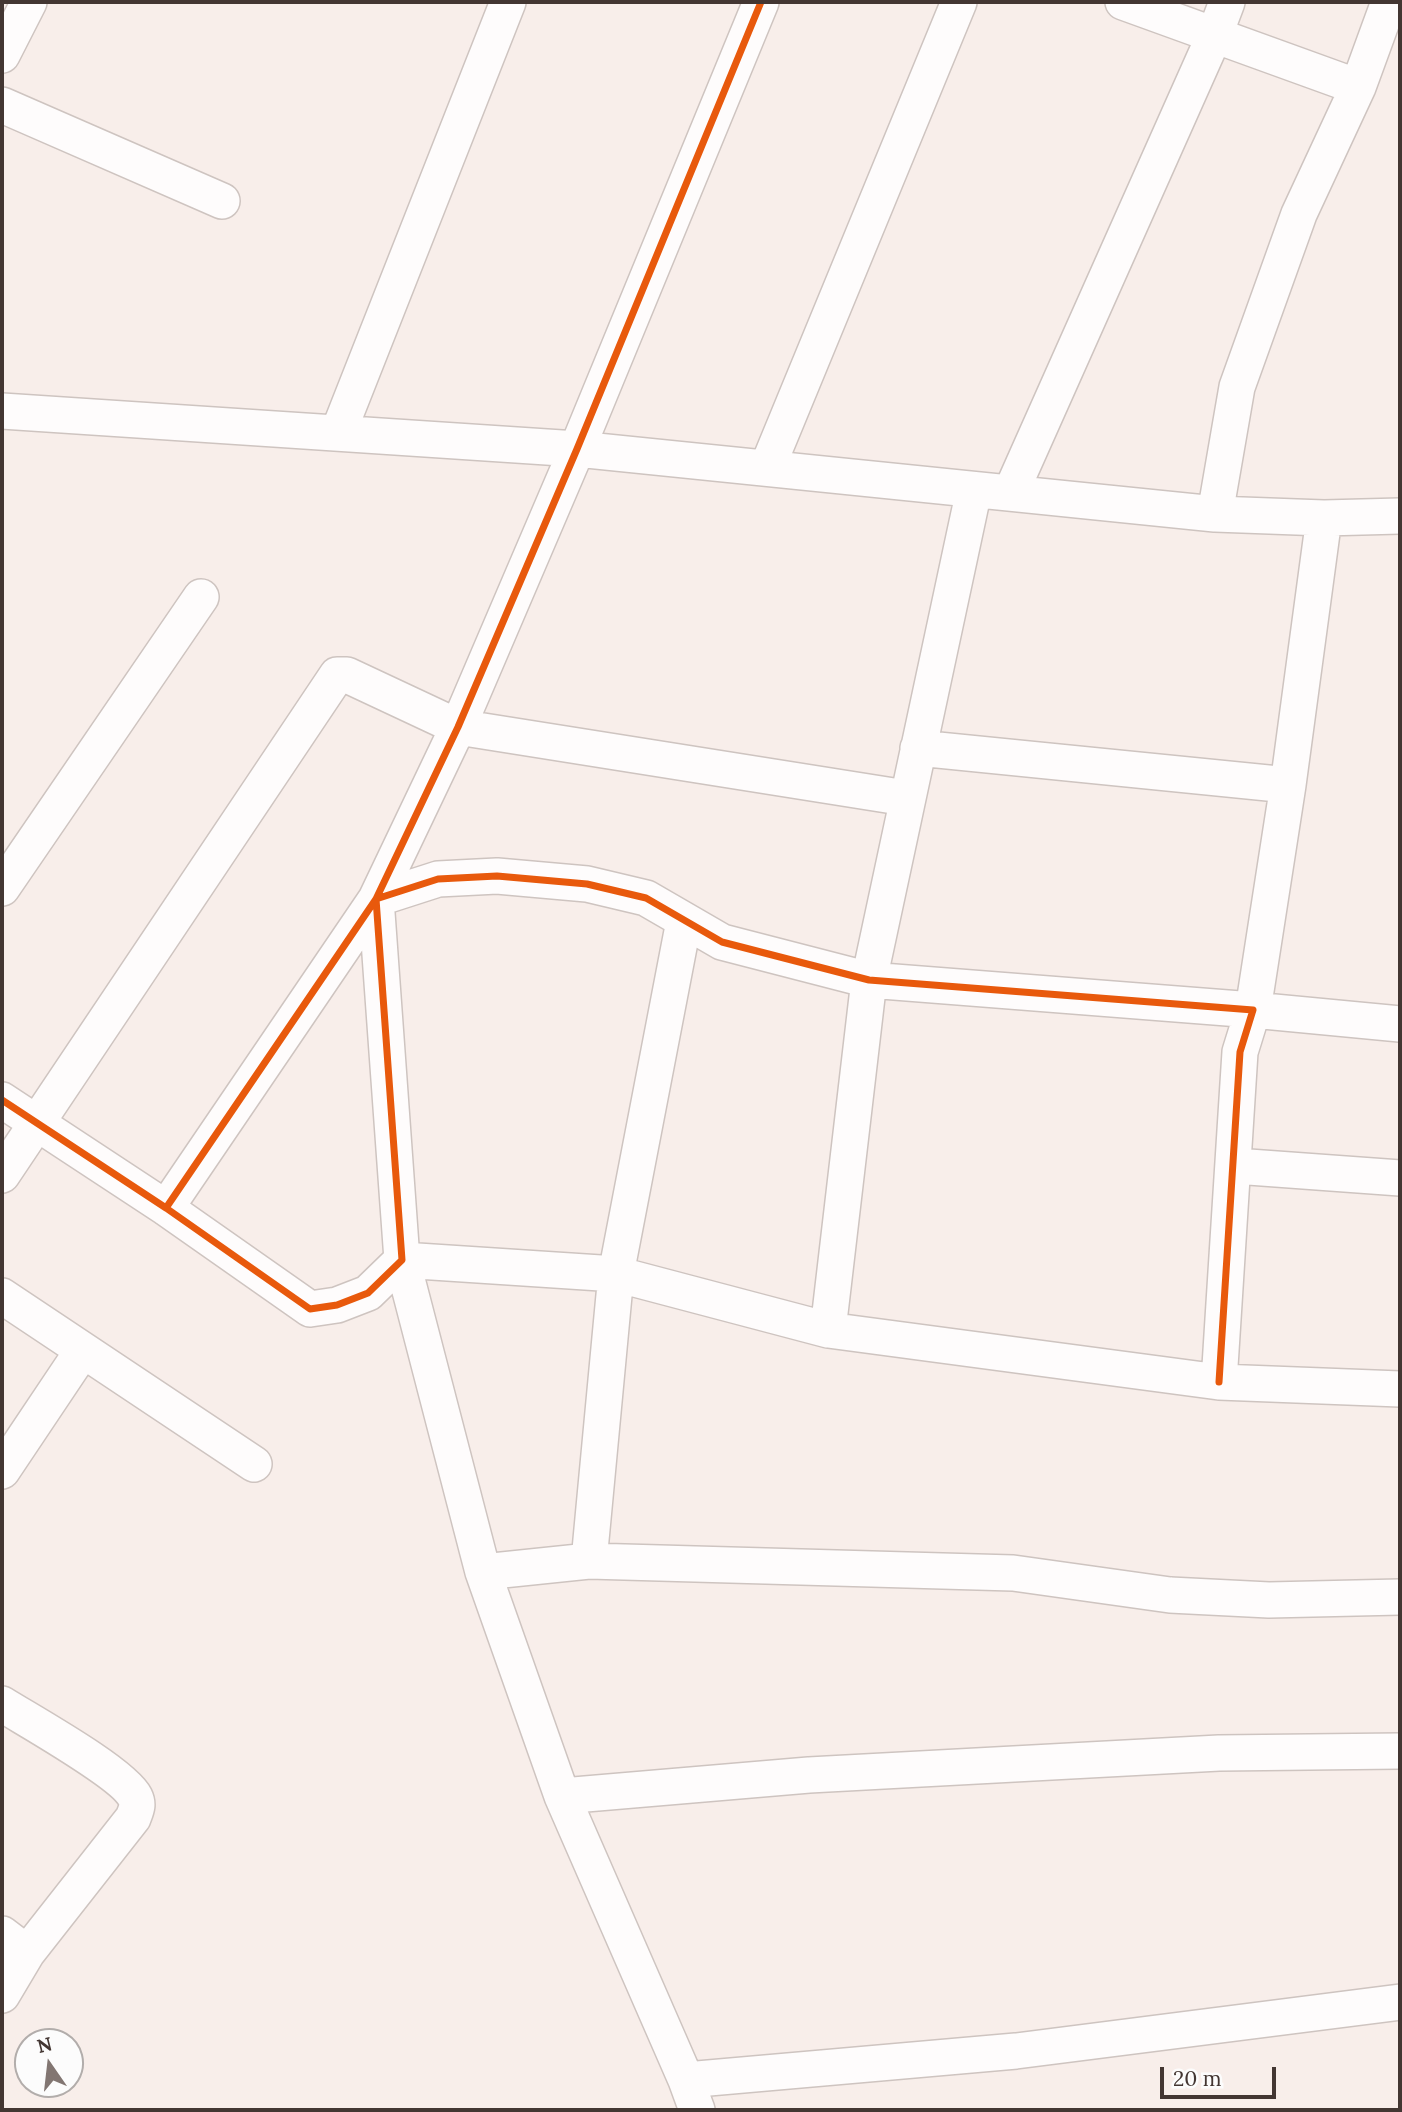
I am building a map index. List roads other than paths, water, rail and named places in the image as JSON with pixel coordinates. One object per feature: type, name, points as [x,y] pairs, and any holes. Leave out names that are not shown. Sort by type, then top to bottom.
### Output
[{"type":"street","points":[[2,55],[29,2]]},
{"type":"street","points":[[338,433],[508,2]]},
{"type":"street","points":[[166,1208],[376,899],[458,727],[577,449],[761,2]]},
{"type":"street","points":[[767,468],[959,2]]},
{"type":"street","points":[[1123,2],[1358,87]]},
{"type":"street","points":[[1012,492],[1227,2]]},
{"type":"street","points":[[1215,514],[1237,387],[1299,215],[1358,87],[1388,2]]},
{"type":"street","points":[[2,106],[222,201]]},
{"type":"street","points":[[2,411],[577,449],[1215,514],[1324,518],[1400,516]]},
{"type":"street","points":[[828,1330],[869,980],[974,490]]},
{"type":"street","points":[[1220,1382],[1240,1052],[1253,1010],[1288,785],[1324,518]]},
{"type":"street","points":[[2,888],[201,597]]},
{"type":"street","points":[[2,1175],[335,676],[347,675],[458,727],[906,798]]},
{"type":"street","points":[[918,748],[1288,785]]},
{"type":"street","points":[[376,899],[439,879],[497,876],[587,884],[646,898],[722,942],[869,980],[1400,1024]]},
{"type":"street","points":[[376,899],[402,1261],[483,1572],[562,1796],[692,2095],[1400,2002]]},
{"type":"street","points":[[589,1561],[616,1274],[684,920]]},
{"type":"street","points":[[2,1100],[166,1208],[310,1309],[337,1305],[368,1293],[402,1261],[616,1274],[828,1330],[1220,1382],[1400,1389]]},
{"type":"street","points":[[1235,1166],[1400,1178]]},
{"type":"street","points":[[2,1296],[254,1464]]},
{"type":"street","points":[[2,1471],[83,1350]]},
{"type":"street","points":[[483,1572],[589,1561],[1013,1573],[1170,1595],[1269,1600],[1400,1597]]},
{"type":"street","points":[[2,1704],[128,1786],[136,1799],[137,1807],[133,1818],[15,1943],[2,1995]]},
{"type":"street","points":[[562,1796],[809,1775],[1219,1753],[1400,1751]]}]
